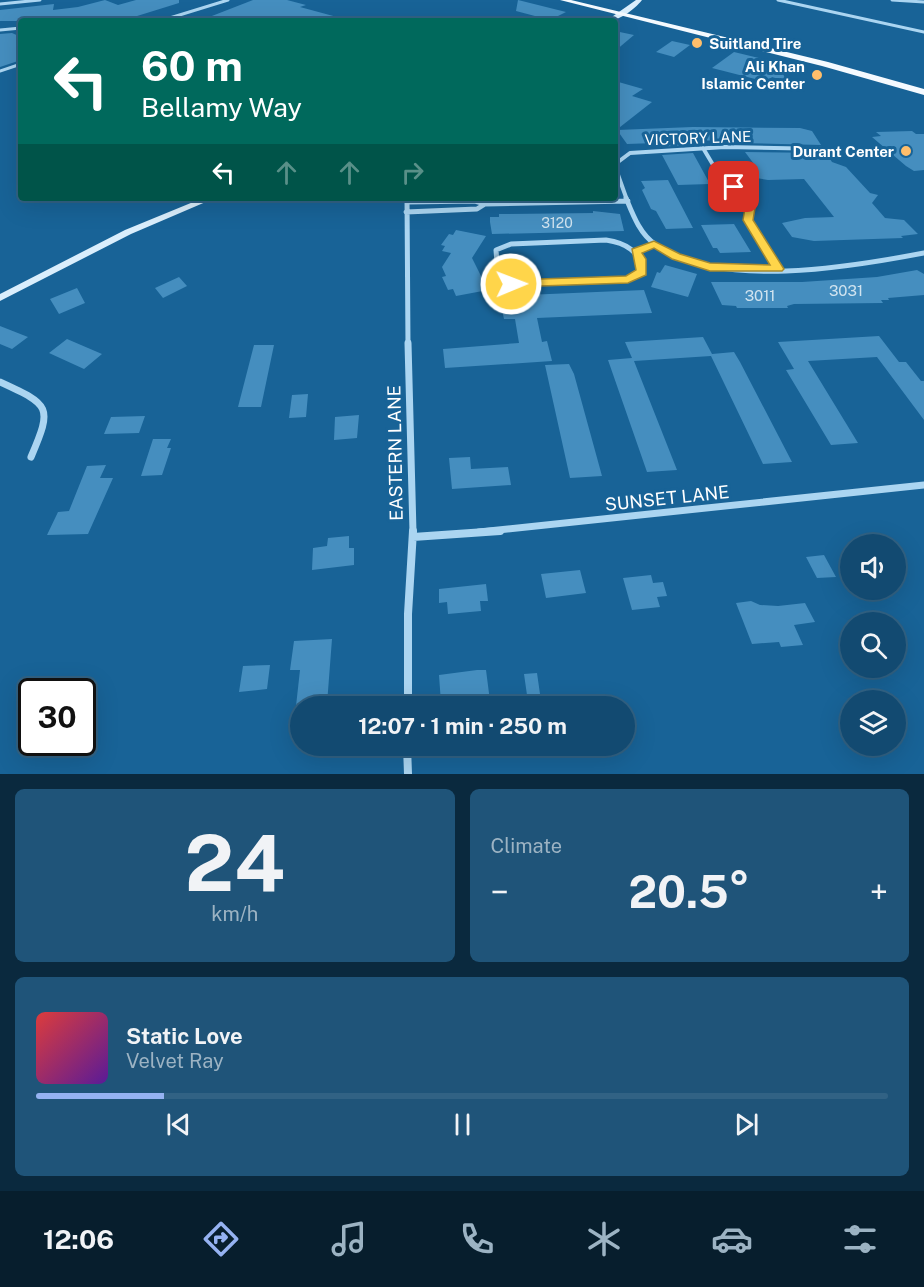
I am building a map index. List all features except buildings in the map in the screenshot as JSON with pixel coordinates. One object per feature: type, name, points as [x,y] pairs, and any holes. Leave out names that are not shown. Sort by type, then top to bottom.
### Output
[{"type":"main road","points":[[564,0],[630,10],[838,59],[924,83]]},
{"type":"main road","points":[[587,0],[825,63],[924,92]]},
{"type":"main road","points":[[630,10],[639,0]]},
{"type":"main road","points":[[611,18],[618,10]]},
{"type":"main road","points":[[0,298],[128,232],[204,201]]},
{"type":"street","points":[[0,4],[40,0]]},
{"type":"street","points":[[171,18],[228,0]]},
{"type":"street","points":[[778,0],[924,32]]},
{"type":"street","points":[[789,0],[804,6]]},
{"type":"street","points":[[892,0],[924,2]]},
{"type":"street","points":[[0,30],[18,28]]},
{"type":"street","points":[[0,71],[18,65]]},
{"type":"street","points":[[703,148],[722,180],[740,192],[750,208],[748,220],[778,269]]},
{"type":"street","name":"VICTORY LANE","points":[[618,162],[630,153],[703,148],[826,149]]},
{"type":"street","name":"VICTORY LANE","points":[[618,175],[639,225],[654,244],[676,257],[710,267],[778,269],[867,265],[924,253]]},
{"type":"street","name":"EASTERN LANE","points":[[407,201],[413,537],[408,615],[408,696]]},
{"type":"street","points":[[475,201],[486,204],[628,201]]},
{"type":"street","points":[[406,212],[477,209],[486,204]]},
{"type":"street","points":[[558,242],[618,242],[635,252],[641,259],[642,272],[628,279],[519,284],[511,284],[498,276],[495,257],[495,250],[502,246],[558,242]]},
{"type":"street","points":[[635,252],[654,244]]},
{"type":"street","points":[[0,382],[26,394],[42,406],[46,423],[31,457]]},
{"type":"street","name":"SUNSET LANE","points":[[413,537],[512,530],[924,485]]},
{"type":"street","points":[[407,756],[408,774]]},
{"type":"place","name":"Suitland Tire","points":[[697,43]]},
{"type":"place","name":"Ali Khan Islamic Center","points":[[817,75]]},
{"type":"place","name":"Durant Center","points":[[906,151]]},
{"type":"route","points":[[511,284],[628,279],[642,272],[641,259],[635,252],[654,244],[676,257],[710,267],[778,269],[748,220],[750,208],[734,187]]}]
